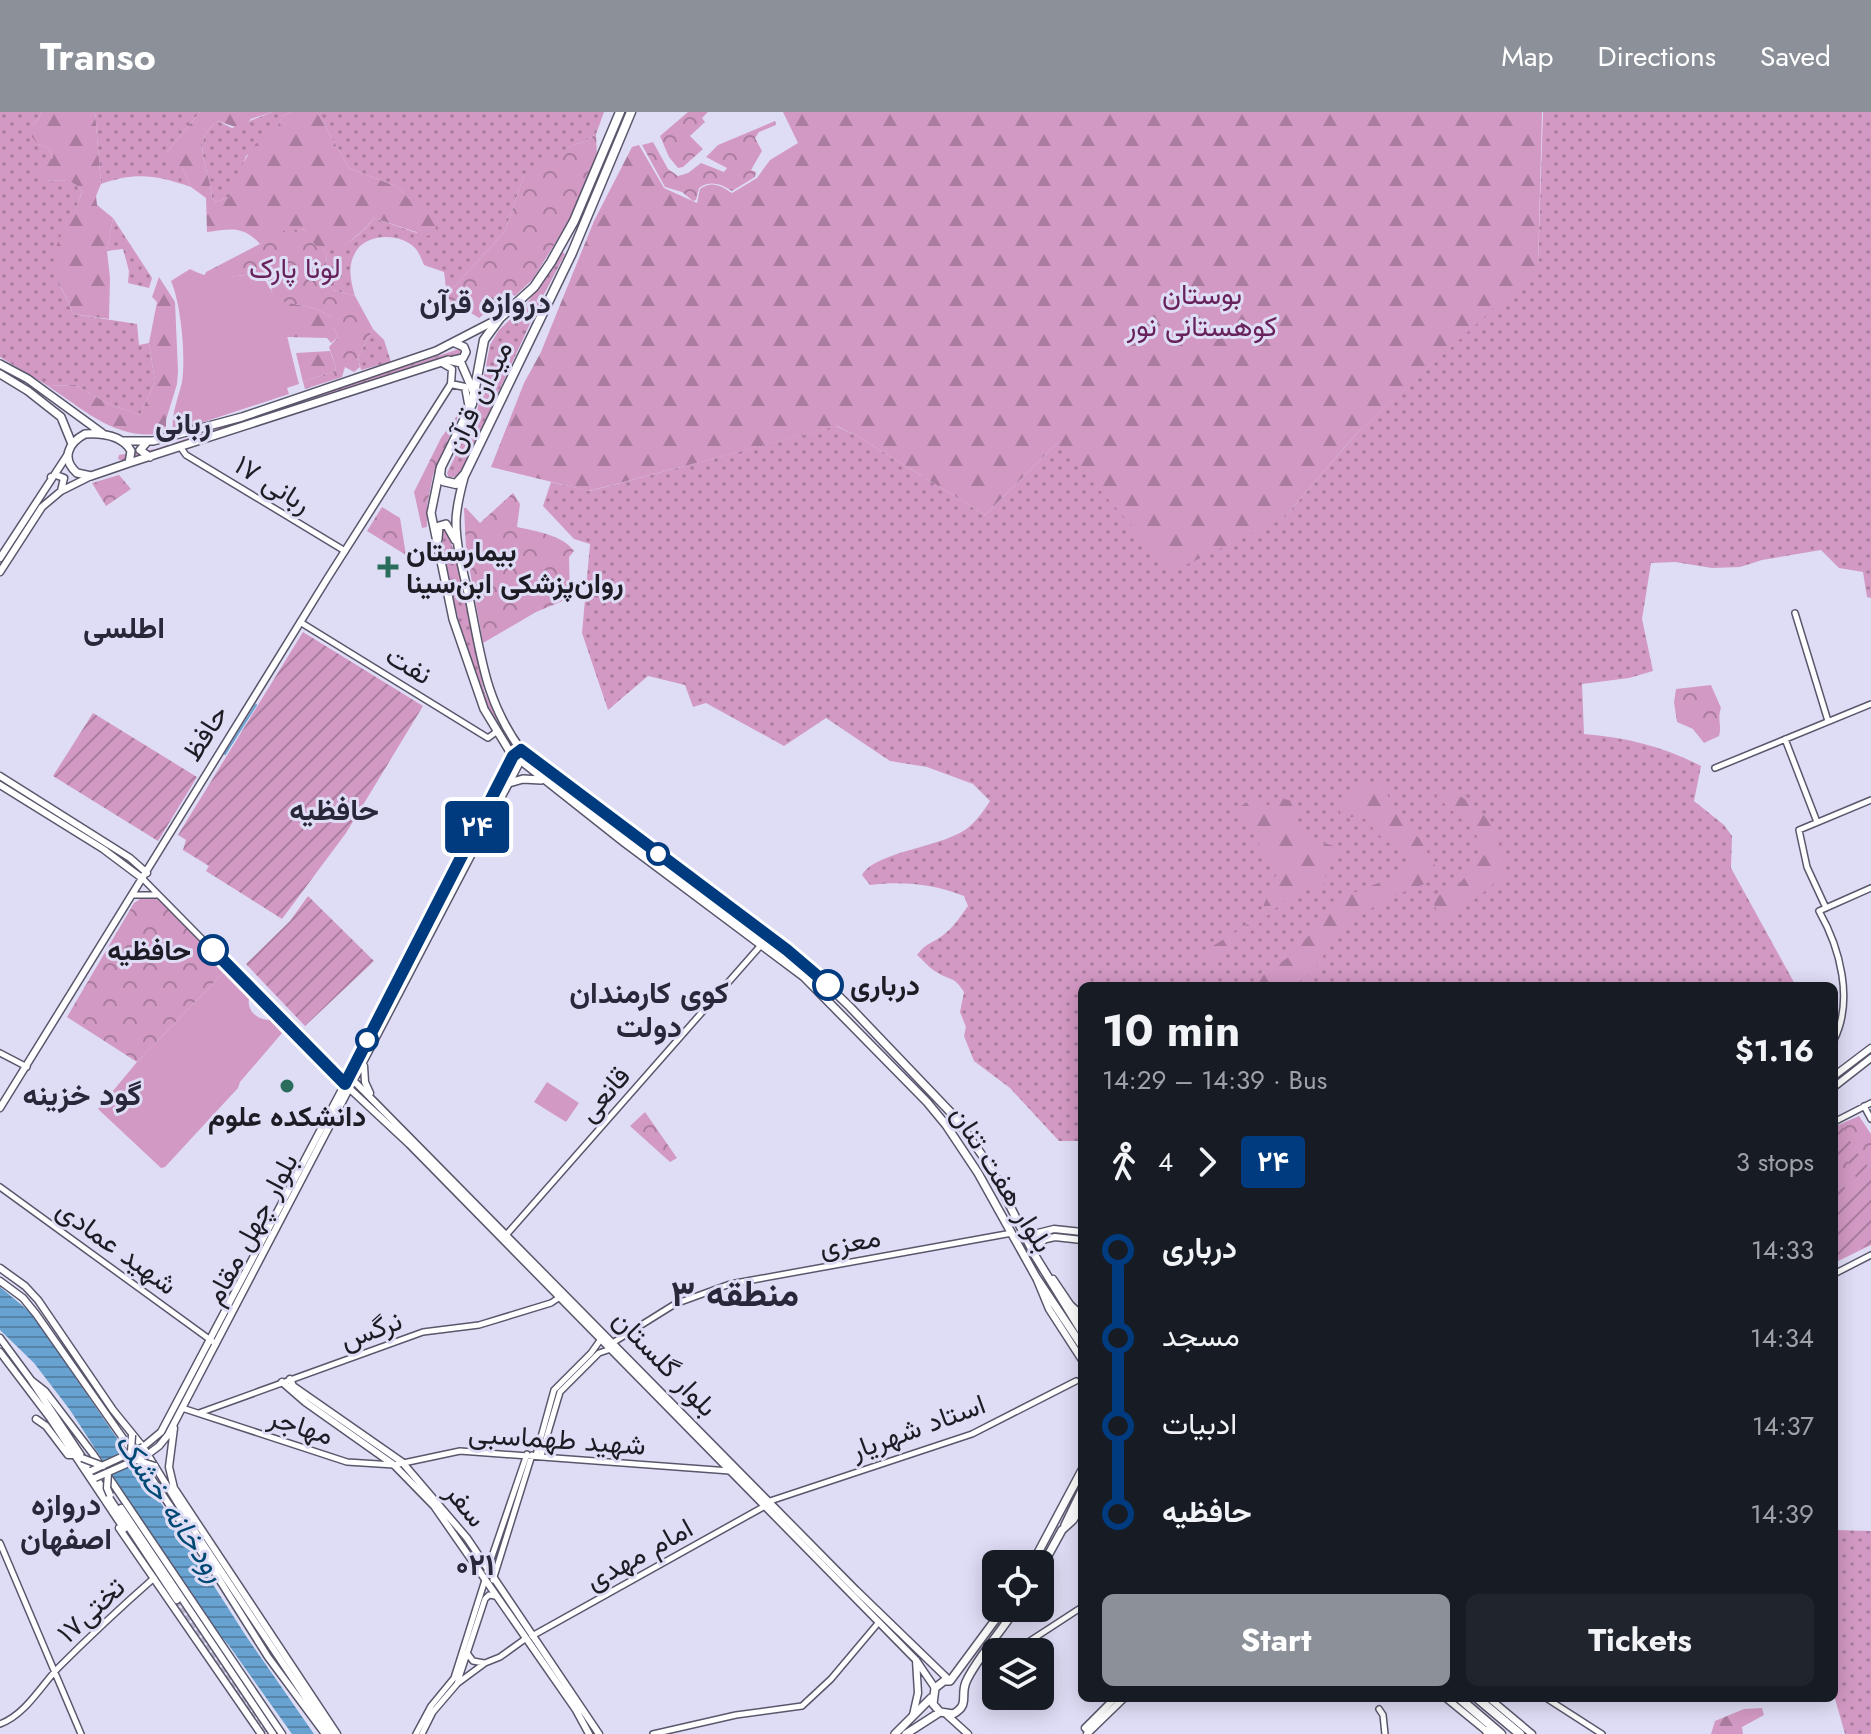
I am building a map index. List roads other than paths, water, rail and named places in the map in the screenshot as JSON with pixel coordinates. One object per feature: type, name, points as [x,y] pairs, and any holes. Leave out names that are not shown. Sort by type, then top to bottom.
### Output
[{"type":"highway","name":"میدان قرآن","points":[[441,467],[469,413],[482,345],[500,318],[534,287],[551,262],[574,221],[620,112]]},
{"type":"highway","name":"میدان قرآن","points":[[465,474],[572,253],[631,112]]},
{"type":"highway","points":[[441,467],[440,475],[449,483],[456,484],[465,474]]},
{"type":"highway","points":[[1464,1702],[1501,1734]]},
{"type":"highway","points":[[1482,1702],[1520,1734]]},
{"type":"main road","points":[[0,364],[28,379],[104,434],[124,441],[147,442],[242,417],[400,365],[455,343],[500,318]]},
{"type":"main road","points":[[0,572],[35,516],[61,491],[91,476],[129,463],[438,362],[463,358],[466,352],[464,347],[455,343]]},
{"type":"main road","points":[[454,360],[465,369],[474,395]]},
{"type":"main road","points":[[438,362],[452,369],[451,384],[465,387],[469,413]]},
{"type":"main road","points":[[0,374],[58,414],[72,444]]},
{"type":"main road","name":"حافظ","points":[[0,1108],[451,384]]},
{"type":"main road","points":[[65,427],[76,424],[77,415]]},
{"type":"main road","points":[[0,558],[72,444],[85,434],[104,434]]},
{"type":"main road","points":[[124,441],[131,451],[129,463]]},
{"type":"main road","points":[[147,442],[140,450],[150,457]]},
{"type":"main road","points":[[68,454],[68,463],[73,470],[91,476]]},
{"type":"main road","name":"بلوار هفت تنان","points":[[441,467],[432,497],[431,513],[439,554],[460,643],[475,688],[496,732],[516,759],[811,984],[927,1102],[978,1173],[1036,1277],[1078,1340]]},
{"type":"main road","name":"بلوار هفت تنان","points":[[465,474],[456,522],[484,679],[499,716],[521,750],[787,950],[850,1007],[956,1118],[991,1168],[1034,1254],[1078,1326]]},
{"type":"main road","points":[[51,477],[64,478],[61,491]]},
{"type":"main road","points":[[439,554],[438,530],[442,524],[449,527],[459,550]]},
{"type":"main road","name":"بلوار چهل مقام","points":[[491,808],[509,783],[516,759]]},
{"type":"main road","name":"بلوار چهل مقام","points":[[352,1078],[516,759]]},
{"type":"main road","points":[[0,776],[145,876]]},
{"type":"main road","points":[[509,783],[523,779],[543,780]]},
{"type":"main road","points":[[0,785],[133,865],[156,858]]},
{"type":"main road","points":[[133,865],[134,895]]},
{"type":"main road","points":[[842,1016],[850,1007]]},
{"type":"main road","name":"بلوار چهل مقام","points":[[143,1447],[161,1432],[213,1342],[347,1086],[364,1061],[369,1044]]},
{"type":"main road","points":[[1838,1073],[1871,1048]]},
{"type":"main road","points":[[1838,1084],[1871,1058]]},
{"type":"main road","points":[[343,1102],[369,1099],[364,1061]]},
{"type":"main road","name":"بلوار گلستان","points":[[352,1078],[560,1297],[601,1339],[612,1346]]},
{"type":"main road","name":"بلوار چهل مقام","points":[[245,1281],[343,1102],[347,1086]]},
{"type":"main road","name":"بلوار گلستان","points":[[347,1086],[369,1099]]},
{"type":"main road","name":"بلوار گلستان","points":[[454,1185],[507,1234],[916,1660],[950,1681]]},
{"type":"main road","points":[[1026,1236],[1054,1229],[1078,1232]]},
{"type":"main road","points":[[1037,1233],[1032,1239],[1035,1243],[1055,1237],[1078,1240]]},
{"type":"main road","points":[[1034,1254],[1040,1242]]},
{"type":"main road","points":[[0,1268],[38,1300],[143,1447],[193,1529],[328,1734]]},
{"type":"main road","points":[[1044,1272],[1052,1278],[1078,1316]]},
{"type":"main road","points":[[1036,1277],[1049,1309],[1078,1354]]},
{"type":"main road","points":[[0,1281],[23,1298],[36,1314],[212,1568],[268,1657],[328,1734]]},
{"type":"main road","points":[[1071,1306],[1078,1312]]},
{"type":"main road","points":[[0,1340],[3,1350],[73,1455],[105,1494],[261,1734]]},
{"type":"main road","name":"بلوار چهل مقام","points":[[147,1455],[159,1446],[175,1421],[213,1342]]},
{"type":"main road","points":[[3,1350],[45,1391],[93,1454],[282,1734]]},
{"type":"main road","name":"بلوار گلستان","points":[[633,1367],[731,1472],[768,1504]]},
{"type":"main road","points":[[31,1380],[92,1476]]},
{"type":"main road","name":"سفر","points":[[282,1382],[291,1385],[398,1463],[493,1581],[589,1734]]},
{"type":"main road","points":[[36,1419],[46,1426],[68,1455],[73,1455]]},
{"type":"main road","points":[[175,1421],[169,1467],[174,1488],[337,1734]]},
{"type":"main road","points":[[131,1452],[132,1435]]},
{"type":"main road","points":[[92,1476],[103,1466],[143,1447]]},
{"type":"main road","points":[[92,1476],[108,1473],[147,1455]]},
{"type":"main road","points":[[82,1458],[103,1466]]},
{"type":"main road","points":[[136,1460],[155,1466]]},
{"type":"main road","points":[[108,1473],[104,1506],[154,1578],[179,1605],[274,1734]]},
{"type":"main road","points":[[1039,1550],[1078,1478]]},
{"type":"main road","points":[[1051,1550],[1078,1498]]},
{"type":"main road","points":[[1062,1530],[1078,1512]]},
{"type":"main road","name":"بلوار گلستان","points":[[802,1539],[856,1586],[928,1668],[935,1688]]},
{"type":"main road","points":[[212,1568],[264,1644],[285,1666]]},
{"type":"main road","name":"سفر","points":[[486,1575],[495,1596],[599,1734]]},
{"type":"main road","points":[[895,1734],[922,1711],[939,1684],[950,1681],[994,1622]]},
{"type":"main road","points":[[226,1649],[274,1734]]},
{"type":"main road","points":[[906,1734],[929,1718],[962,1708],[966,1682],[982,1657]]},
{"type":"main road","points":[[912,1719],[918,1693],[916,1660]]},
{"type":"main road","points":[[931,1698],[968,1734]]},
{"type":"main road","points":[[1087,1731],[1112,1702]]},
{"type":"main road","points":[[1087,1731],[1120,1702]]},
{"type":"main road","points":[[1451,1702],[1489,1733]]},
{"type":"main road","points":[[1494,1702],[1532,1734]]},
{"type":"main road","points":[[922,1711],[928,1712],[929,1718]]},
{"type":"street","name":"ربانی ۱۷","points":[[181,448],[186,455],[345,552]]},
{"type":"street","points":[[1795,613],[1828,721]]},
{"type":"street","name":"نفت","points":[[300,622],[488,738],[496,732]]},
{"type":"street","points":[[1715,768],[1871,704]]},
{"type":"street","points":[[1785,739],[1817,822]]},
{"type":"street","points":[[1826,908],[1807,867],[1799,830],[1871,800]]},
{"type":"street","points":[[145,876],[159,895],[347,1086]]},
{"type":"street","points":[[1838,1028],[1843,1014],[1844,984],[1819,911],[1871,888]]},
{"type":"street","points":[[134,895],[159,895]]},
{"type":"street","name":"قانعی","points":[[507,1234],[762,944]]},
{"type":"street","points":[[0,1053],[27,1067]]},
{"type":"street","points":[[1838,1120],[1868,1104],[1871,1119]]},
{"type":"street","name":"شهید عمادی","points":[[0,1187],[213,1342]]},
{"type":"street","name":"معزی","points":[[593,1355],[675,1304],[730,1284],[1012,1233]]},
{"type":"street","points":[[1838,1272],[1871,1255]]},
{"type":"street","name":"نرگس","points":[[291,1385],[423,1332],[479,1325],[551,1303],[560,1297]]},
{"type":"street","points":[[493,1581],[554,1390],[593,1355],[601,1339]]},
{"type":"street","name":"استاد شهریار","points":[[768,1504],[972,1434],[1076,1381]]},
{"type":"street","points":[[198,1413],[282,1382]]},
{"type":"street","name":"مهاجر","points":[[182,1408],[347,1462],[398,1463]]},
{"type":"street","name":"شهید طهماسبی","points":[[398,1463],[460,1451],[731,1472]]},
{"type":"street","points":[[419,1734],[431,1706],[454,1678],[486,1575],[534,1455]]},
{"type":"street","points":[[710,1469],[715,1455]]},
{"type":"street","name":"امام مهدی","points":[[457,1684],[528,1638],[768,1504]]},
{"type":"street","points":[[0,1543],[81,1734]]},
{"type":"street","name":"تختی۱۷","points":[[0,1724],[39,1691],[55,1671],[154,1578]]},
{"type":"street","points":[[419,1734],[457,1684],[485,1599],[489,1595],[495,1596]]},
{"type":"street","points":[[1034,1638],[1078,1610]]},
{"type":"street","points":[[653,1734],[736,1715],[802,1706],[831,1679],[879,1622]]},
{"type":"street","points":[[467,1653],[473,1661],[485,1663]]},
{"type":"street","points":[[1552,1702],[1602,1734]]},
{"type":"street","points":[[1379,1709],[1383,1715],[1385,1734]]},
{"type":"water","points":[[0,1287],[30,1312],[39,1324],[314,1734],[292,1734],[230,1647],[203,1615],[70,1410],[34,1363],[0,1330]]},
{"type":"waterway","points":[[225,754],[256,705]]},
{"type":"tunnel","points":[[177,1600],[268,1734]]},
{"type":"place","name":"بیمارستان روان‌پزشکی ابن‌سینا","points":[[388,567]]},
{"type":"place","name":"حافظیه","points":[[213,950]]},
{"type":"place","name":"درباری","points":[[828,985]]},
{"type":"place","name":"دانشکده علوم","points":[[287,1086]]},
{"type":"district","name":"دروازه قرآن","points":[[485,302]]},
{"type":"district","name":"ربانی","points":[[183,423]]},
{"type":"district","name":"اطلسی","points":[[124,627]]},
{"type":"district","name":"حافظیه","points":[[334,809]]},
{"type":"district","name":"کوی کارمندان دولت","points":[[649,1009]]},
{"type":"district","name":"گود خزینه","points":[[82,1094]]},
{"type":"district","name":"منطقه ۳","points":[[735,1293]]},
{"type":"district","name":"دروازه اصفهان","points":[[66,1521]]},
{"type":"district","name":"۰۲۱","points":[[475,1564]]},
{"type":"park label","name":"لونا پارک","points":[[295,268]]},
{"type":"park label","name":"بوستان کوهستانی نور","points":[[1202,310]]},
{"type":"water label","name":"رودخانه خشک","points":[[171,1507]]}]
